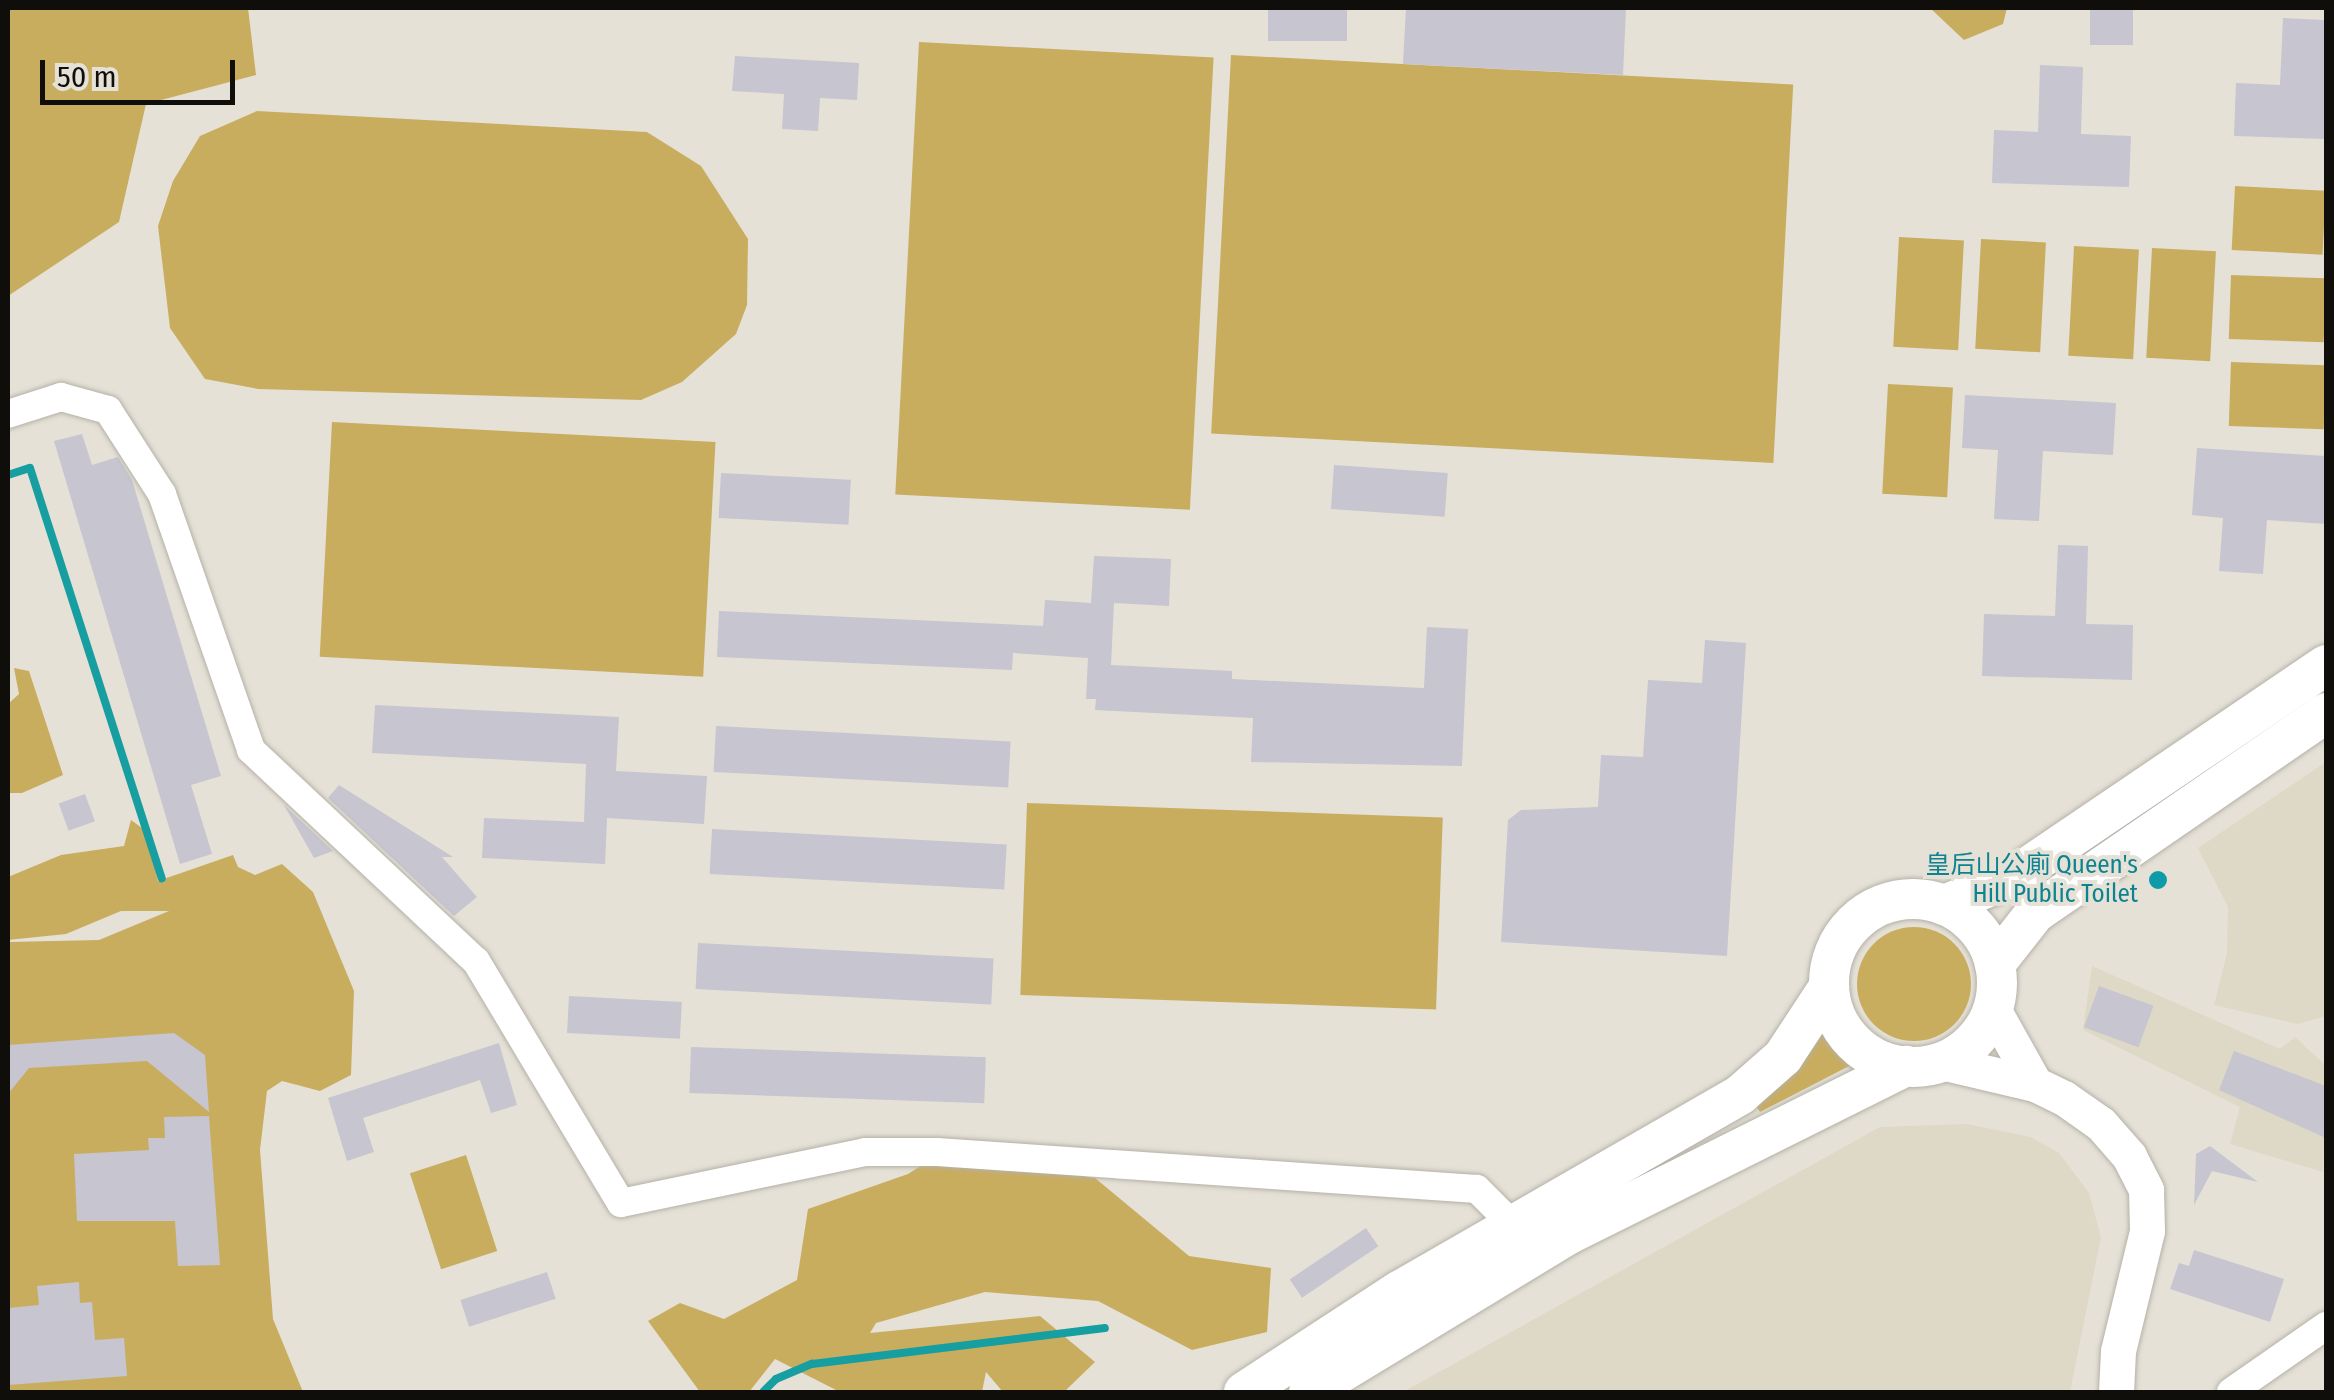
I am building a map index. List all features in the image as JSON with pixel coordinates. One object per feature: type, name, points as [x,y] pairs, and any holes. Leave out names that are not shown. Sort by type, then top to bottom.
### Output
[{"type":"main road","points":[[1944,905],[2012,876],[2326,665]]},
{"type":"main road","points":[[1995,964],[2034,913],[2326,713]]},
{"type":"main road","points":[[1309,1392],[1569,1234],[1971,1043],[1993,1009],[1995,964],[1976,928],[1944,905],[1904,900],[1859,918],[1838,946],[1830,987],[1835,1013],[1856,1044],[1924,1064]]},
{"type":"main road","points":[[1244,1392],[1512,1224],[1741,1094],[1783,1057],[1830,987]]},
{"type":"street","points":[[8,414],[61,396],[108,410],[162,494],[251,750],[476,961],[620,1203],[866,1152],[937,1152],[1476,1188],[1512,1224]]},
{"type":"street","points":[[1993,1009],[2036,1084]]},
{"type":"street","points":[[1924,1064],[2036,1084],[2121,1143],[2146,1190],[2147,1231],[2118,1351],[2116,1392]]},
{"type":"street","points":[[2231,1392],[2326,1326]]},
{"type":"shaded area","points":[[8,8],[248,8],[256,75],[146,104],[119,222],[8,296]]},
{"type":"shaded area","points":[[1930,8],[2007,8],[2003,24],[1964,40]]},
{"type":"shaded area","points":[[919,42],[1214,57],[1190,510],[895,494]]},
{"type":"shaded area","points":[[1231,55],[1793,84],[1773,463],[1211,433]]},
{"type":"shaded area","points":[[257,111],[647,132],[701,166],[748,239],[747,305],[736,334],[682,382],[641,400],[258,389],[205,379],[170,328],[158,226],[173,181],[200,136]]},
{"type":"shaded area","points":[[2235,186],[2326,191],[2323,255],[2232,250]]},
{"type":"shaded area","points":[[1899,237],[1964,240],[1958,350],[1893,347]]},
{"type":"shaded area","points":[[1981,239],[2046,242],[2040,352],[1975,349]]},
{"type":"shaded area","points":[[2074,246],[2139,249],[2133,359],[2068,356]]},
{"type":"shaded area","points":[[2152,248],[2216,251],[2210,361],[2146,358]]},
{"type":"shaded area","points":[[2231,275],[2326,278],[2324,342],[2229,339]]},
{"type":"shaded area","points":[[2231,362],[2326,365],[2324,429],[2229,426]]},
{"type":"shaded area","points":[[1888,384],[1953,387],[1947,497],[1882,494]]},
{"type":"shaded area","points":[[332,422],[715,442],[703,677],[320,657]]},
{"type":"shaded area","points":[[14,668],[29,671],[63,775],[22,793],[8,793],[8,704],[19,694]]},
{"type":"shaded area","points":[[2326,762],[2326,1016],[2298,1024],[2214,1005],[2227,953],[2228,907],[2198,848]]},
{"type":"shaded area","points":[[1027,803],[1443,818],[1436,1009],[1020,995]]},
{"type":"shaded area","points":[[131,820],[146,831],[158,881],[233,855],[238,867],[255,875],[282,864],[313,892],[354,991],[351,1075],[320,1091],[282,1081],[267,1091],[260,1150],[273,1319],[303,1392],[8,1392],[8,942],[99,940],[169,911],[121,911],[66,934],[8,940],[8,877],[61,855],[124,846]]},
{"type":"shaded area","points":[[1914,927],[1936,931],[1954,944],[1967,962],[1971,984],[1967,1006],[1954,1024],[1936,1037],[1914,1041],[1892,1037],[1874,1024],[1861,1006],[1857,984],[1861,962],[1874,944],[1892,931]]},
{"type":"shaded area","points":[[2092,966],[2280,1049],[2295,1037],[2326,1066],[2323,1172],[2230,1144],[2240,1107],[2083,1030]]},
{"type":"shaded area","points":[[1825,1028],[1853,1064],[1760,1112],[1754,1103]]},
{"type":"shaded area","points":[[1967,1124],[2030,1137],[2059,1153],[2089,1193],[2101,1237],[2070,1392],[1403,1392],[1880,1127]]},
{"type":"shaded area","points":[[466,1155],[497,1251],[441,1269],[410,1173]]},
{"type":"shaded area","points":[[938,1155],[1095,1178],[1189,1256],[1271,1268],[1267,1332],[1192,1350],[1098,1301],[985,1292],[876,1323],[870,1333],[1040,1316],[1095,1362],[1064,1392],[1003,1392],[986,1372],[982,1392],[840,1392],[775,1359],[749,1392],[700,1392],[648,1321],[680,1303],[724,1319],[797,1280],[808,1209],[908,1174]]},
{"type":"building","points":[[1268,8],[1347,8],[1347,41],[1268,41]]},
{"type":"building","points":[[1406,8],[1626,8],[1623,75],[1403,64]]},
{"type":"building","points":[[2090,8],[2133,8],[2133,45],[2090,45]]},
{"type":"building","points":[[2283,18],[2325,20],[2326,139],[2234,136],[2236,83],[2280,85]]},
{"type":"building","points":[[735,56],[859,63],[857,100],[820,98],[818,131],[782,129],[784,94],[732,91]]},
{"type":"building","points":[[2040,65],[2083,67],[2081,134],[2131,136],[2129,187],[1992,183],[1994,130],[2038,132]]},
{"type":"building","points":[[1965,395],[2116,403],[2113,455],[2043,451],[2039,521],[1994,519],[1998,450],[1962,448]]},
{"type":"building","points":[[82,434],[92,465],[118,457],[132,480],[221,776],[191,785],[212,854],[180,864],[54,441]]},
{"type":"building","points":[[2197,448],[2326,456],[2326,524],[2267,520],[2263,574],[2219,571],[2223,518],[2192,515]]},
{"type":"building","points":[[1334,465],[1448,473],[1445,517],[1331,509]]},
{"type":"building","points":[[721,473],[851,480],[848,525],[719,518]]},
{"type":"building","points":[[2058,545],[2088,546],[2086,624],[2133,625],[2132,680],[1982,676],[1984,614],[2055,616]]},
{"type":"building","points":[[1094,556],[1171,559],[1169,606],[1114,603],[1111,665],[1232,671],[1232,679],[1424,688],[1427,627],[1468,629],[1462,766],[1251,762],[1253,718],[1095,710],[1096,699],[1086,699],[1088,658],[1013,653],[1012,670],[717,657],[719,611],[1043,626],[1045,600],[1091,603]]},
{"type":"building","points":[[1705,640],[1746,643],[1727,956],[1501,942],[1508,820],[1521,810],[1598,807],[1601,755],[1643,757],[1648,680],[1702,683]]},
{"type":"building","points":[[375,705],[619,717],[616,771],[707,776],[704,824],[607,818],[605,864],[482,858],[484,818],[584,822],[586,764],[372,753]]},
{"type":"building","points":[[716,726],[1011,741],[1008,787],[714,772]]},
{"type":"building","points":[[339,785],[453,857],[442,857],[477,897],[454,916],[328,798]]},
{"type":"building","points":[[85,794],[95,821],[69,831],[59,804]]},
{"type":"building","points":[[284,805],[333,851],[314,858]]},
{"type":"building","points":[[712,829],[1007,844],[1004,889],[710,874]]},
{"type":"building","points":[[698,943],[994,958],[991,1004],[696,989]]},
{"type":"building","points":[[2099,986],[2154,1006],[2138,1047],[2084,1027]]},
{"type":"building","points":[[569,996],[682,1002],[680,1039],[567,1033]]},
{"type":"building","points":[[174,1033],[205,1055],[209,1112],[147,1061],[29,1068],[8,1094],[8,1045]]},
{"type":"building","points":[[499,1043],[517,1105],[491,1113],[480,1080],[363,1118],[374,1152],[347,1161],[328,1098]]},
{"type":"building","points":[[691,1047],[986,1057],[984,1103],[689,1093]]},
{"type":"building","points":[[2234,1051],[2326,1086],[2326,1138],[2219,1090]]},
{"type":"building","points":[[209,1116],[220,1265],[178,1266],[175,1221],[77,1221],[74,1154],[149,1150],[148,1138],[165,1138],[164,1117]]},
{"type":"building","points":[[2210,1146],[2258,1182],[2212,1171],[2194,1205],[2196,1154]]},
{"type":"building","points":[[1366,1228],[1378,1246],[1302,1298],[1290,1279]]},
{"type":"building","points":[[2194,1250],[2284,1279],[2270,1322],[2170,1289],[2179,1263],[2189,1266]]},
{"type":"building","points":[[547,1272],[556,1299],[469,1327],[460,1300]]},
{"type":"building","points":[[79,1282],[80,1303],[92,1302],[95,1340],[124,1338],[127,1376],[8,1385],[8,1308],[39,1305],[37,1286]]},
{"type":"waterway","points":[[8,475],[30,468],[162,878]]},
{"type":"waterway","points":[[763,1392],[776,1379],[812,1364],[1105,1328]]},
{"type":"place","name":"皇后山公廁 Queen's Hill Public Toilet","points":[[2158,880]]}]
